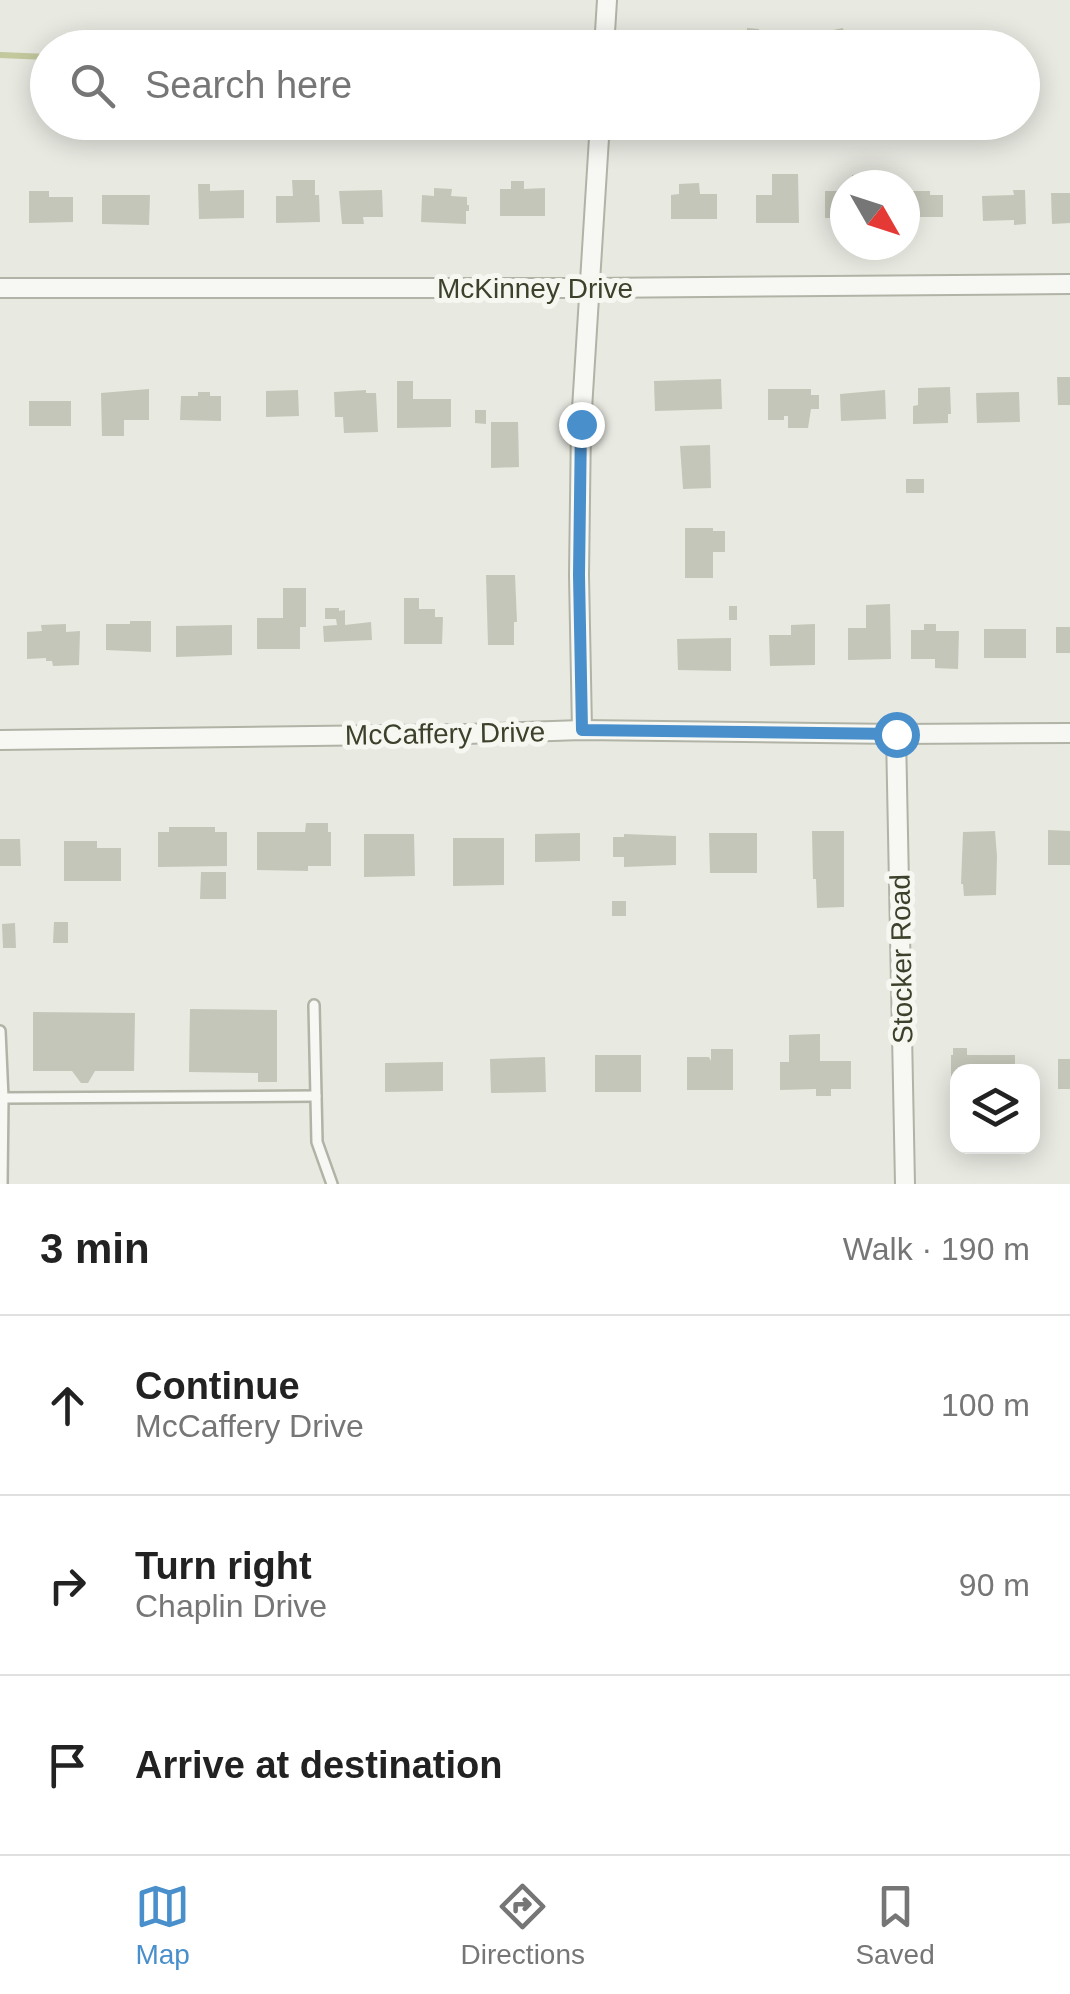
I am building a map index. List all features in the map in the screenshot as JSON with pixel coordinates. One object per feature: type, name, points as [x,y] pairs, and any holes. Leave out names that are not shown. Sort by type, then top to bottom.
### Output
[{"type":"street","points":[[605,30],[607,0]]},
{"type":"street","points":[[582,730],[581,424],[599,140]]},
{"type":"street","name":"McKinney Drive","points":[[0,288],[1070,284]]},
{"type":"street","name":"McCaffery Drive","points":[[0,740],[582,730],[1070,732]]},
{"type":"street","name":"Stocker Road","points":[[896,734],[905,1184]]},
{"type":"lane","points":[[314,1006],[316,1142],[332,1184]]},
{"type":"lane","points":[[0,1031],[2,1184]]},
{"type":"lane","points":[[3,1098],[316,1096]]},
{"type":"building","points":[[772,174],[798,174],[799,223],[756,223],[756,195],[772,195]]},
{"type":"building","points":[[292,180],[315,180],[320,222],[276,223],[276,196],[293,196]]},
{"type":"building","points":[[511,181],[524,181],[524,189],[545,188],[545,216],[500,216],[500,189],[511,189]]},
{"type":"building","points":[[699,183],[700,194],[717,194],[717,219],[671,219],[671,195],[679,194],[679,184]]},
{"type":"building","points":[[198,184],[210,184],[210,191],[244,190],[244,218],[199,219]]},
{"type":"building","points":[[434,188],[452,189],[451,196],[467,197],[466,224],[421,222],[422,195],[434,196]]},
{"type":"building","points":[[382,190],[383,217],[363,217],[364,224],[342,224],[339,191]]},
{"type":"building","points":[[1013,190],[1025,190],[1026,224],[1014,225],[1014,220],[983,221],[982,196],[1014,195]]},
{"type":"building","points":[[29,191],[49,191],[49,197],[73,197],[73,222],[29,223]]},
{"type":"building","points":[[825,191],[830,191],[830,218],[825,218]]},
{"type":"building","points":[[920,191],[943,195],[943,217],[920,217]]},
{"type":"building","points":[[1051,193],[1070,193],[1070,223],[1052,224]]},
{"type":"building","points":[[102,195],[150,195],[149,225],[102,224]]},
{"type":"building","points":[[1057,377],[1070,377],[1070,405],[1058,405]]},
{"type":"building","points":[[721,379],[722,409],[655,411],[654,381]]},
{"type":"building","points":[[397,381],[413,381],[413,399],[451,399],[451,427],[397,428]]},
{"type":"building","points":[[950,387],[948,423],[913,424],[918,388]]},
{"type":"building","points":[[149,389],[149,420],[124,420],[124,436],[102,436],[101,393]]},
{"type":"building","points":[[768,389],[811,389],[811,395],[819,395],[819,409],[811,409],[808,428],[788,428],[788,416],[784,420],[768,420]]},
{"type":"building","points":[[298,390],[299,416],[266,417],[266,391]]},
{"type":"building","points":[[885,390],[886,419],[841,421],[840,394]]},
{"type":"building","points":[[198,392],[221,396],[221,421],[180,420],[181,396],[198,396]]},
{"type":"building","points":[[334,392],[376,393],[378,432],[344,433],[343,417],[335,417]]},
{"type":"building","points":[[1019,392],[1020,422],[977,423],[976,393]]},
{"type":"building","points":[[29,401],[71,401],[71,426],[29,426]]},
{"type":"building","points":[[475,410],[486,410],[486,424],[475,423]]},
{"type":"building","points":[[491,422],[518,422],[519,467],[491,468]]},
{"type":"building","points":[[710,445],[711,488],[683,489],[680,446]]},
{"type":"building","points":[[906,479],[924,479],[924,493],[906,493]]},
{"type":"building","points":[[685,528],[725,531],[725,552],[713,552],[713,578],[685,578]]},
{"type":"building","points":[[486,575],[515,575],[514,645],[488,645]]},
{"type":"building","points":[[283,588],[306,588],[306,627],[300,627],[300,649],[257,649],[257,618],[283,618]]},
{"type":"building","points":[[404,598],[419,598],[419,609],[435,609],[435,617],[443,617],[442,644],[404,644]]},
{"type":"building","points":[[890,604],[891,659],[848,660],[848,628],[866,628],[866,605]]},
{"type":"building","points":[[729,606],[737,606],[737,620],[729,620]]},
{"type":"building","points":[[325,608],[345,610],[345,625],[371,622],[372,640],[324,642],[323,626],[337,625],[336,619],[325,619]]},
{"type":"building","points":[[151,621],[151,652],[106,650],[106,624]]},
{"type":"building","points":[[66,624],[66,632],[80,631],[79,665],[53,666],[46,658],[27,659],[27,632],[42,631],[41,625]]},
{"type":"building","points":[[815,624],[815,665],[770,666],[769,635],[791,635],[791,625]]},
{"type":"building","points":[[924,624],[936,624],[936,631],[959,631],[958,669],[935,668],[935,659],[911,659],[911,630],[924,630]]},
{"type":"building","points":[[232,625],[232,655],[176,657],[176,626]]},
{"type":"building","points":[[1056,627],[1070,627],[1070,653],[1056,653]]},
{"type":"building","points":[[984,629],[1026,629],[1026,658],[984,658]]},
{"type":"building","points":[[731,638],[731,671],[678,670],[677,639]]},
{"type":"building","points":[[306,823],[328,823],[331,866],[308,866],[308,871],[257,870],[257,832],[305,832]]},
{"type":"building","points":[[169,827],[215,827],[215,832],[227,832],[227,866],[158,867],[158,832],[169,832]]},
{"type":"building","points":[[1048,830],[1070,831],[1070,865],[1048,865]]},
{"type":"building","points":[[812,831],[844,831],[844,907],[817,908]]},
{"type":"building","points":[[995,831],[996,895],[964,896],[963,832]]},
{"type":"building","points":[[580,833],[580,861],[535,862],[535,834]]},
{"type":"building","points":[[709,833],[757,833],[757,873],[710,873]]},
{"type":"building","points":[[364,834],[414,834],[415,876],[364,877]]},
{"type":"building","points":[[676,836],[676,865],[624,867],[624,857],[613,857],[613,837]]},
{"type":"building","points":[[453,838],[504,838],[504,885],[453,886]]},
{"type":"building","points":[[0,839],[20,839],[21,866],[0,866]]},
{"type":"building","points":[[64,841],[97,841],[97,848],[121,848],[121,881],[64,881]]},
{"type":"building","points":[[201,872],[226,872],[226,899],[200,899]]},
{"type":"building","points":[[612,901],[626,901],[626,916],[612,916]]},
{"type":"building","points":[[54,922],[68,922],[68,943],[53,943]]},
{"type":"building","points":[[15,923],[16,948],[3,948],[2,924]]},
{"type":"building","points":[[190,1009],[277,1010],[277,1082],[258,1082],[258,1073],[189,1072]]},
{"type":"building","points":[[33,1012],[135,1013],[134,1071],[95,1071],[88,1083],[81,1083],[72,1071],[33,1071]]},
{"type":"building","points":[[820,1034],[820,1061],[851,1061],[851,1089],[831,1089],[831,1096],[816,1096],[816,1089],[780,1090],[780,1062],[789,1062],[789,1035]]},
{"type":"building","points":[[953,1048],[967,1048],[967,1055],[1015,1055],[1015,1064],[951,1064]]},
{"type":"building","points":[[711,1049],[733,1049],[733,1090],[687,1090],[687,1057],[709,1057],[711,1061]]},
{"type":"building","points":[[595,1055],[641,1055],[641,1092],[595,1092]]},
{"type":"building","points":[[545,1057],[546,1092],[491,1093],[490,1059]]},
{"type":"building","points":[[1058,1059],[1070,1059],[1070,1089],[1058,1089]]},
{"type":"building","points":[[443,1062],[443,1091],[385,1092],[385,1063]]},
{"type":"waterway","points":[[0,55],[30,56]]},
{"type":"route","points":[[581,424],[582,730],[896,734]]}]
